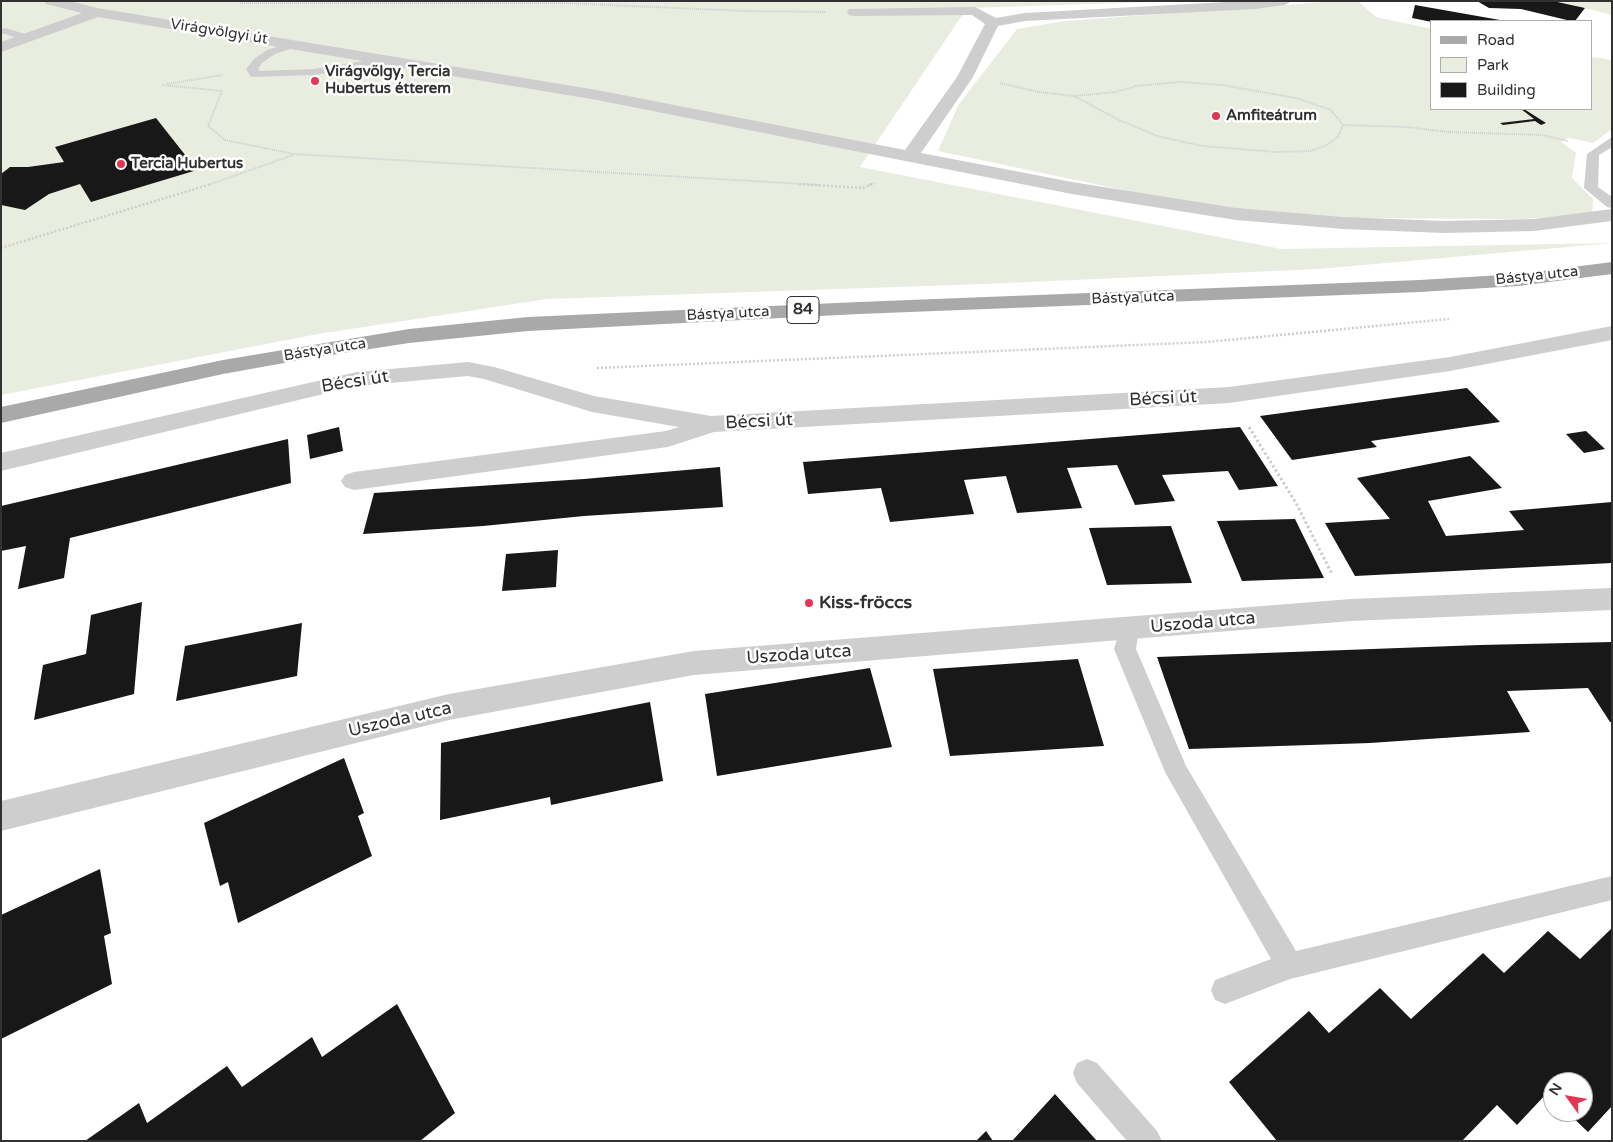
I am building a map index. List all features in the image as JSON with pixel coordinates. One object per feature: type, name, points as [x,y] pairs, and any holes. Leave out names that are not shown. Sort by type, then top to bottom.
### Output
[{"type":"main road","name":"Bástya utca","points":[[1,414],[223,367],[306,352],[409,336],[518,325],[859,308],[1420,286],[1518,280],[1612,268]]},
{"type":"street","name":"Virágvölgyi út","points":[[51,1],[96,12],[597,95],[1072,188],[1236,214],[1343,223],[1444,227],[1534,225],[1612,215]]},
{"type":"street","points":[[854,12],[975,11],[993,23],[1025,17],[1255,5],[1284,1]]},
{"type":"street","points":[[1,46],[28,38],[96,12]]},
{"type":"street","points":[[910,156],[965,77],[981,42],[993,23]]},
{"type":"street","name":"Bécsi út","points":[[1,462],[357,379],[468,369],[486,372],[592,404],[711,424],[1228,395],[1450,364],[1612,333]]},
{"type":"street","name":"Bécsi út","points":[[354,481],[668,439],[711,424]]},
{"type":"street","name":"Uszoda utca","points":[[1,816],[449,707],[694,663],[1129,630],[1351,610],[1612,599]]},
{"type":"lane","points":[[5,31],[28,38]]},
{"type":"lane","points":[[295,44],[271,52],[258,61],[252,69],[256,75],[314,72],[388,60]]},
{"type":"lane","points":[[1612,141],[1593,154],[1591,188],[1612,204]]},
{"type":"lane","points":[[1129,630],[1125,649],[1177,772],[1290,966]]},
{"type":"lane","points":[[1225,990],[1290,966],[1612,888]]},
{"type":"lane","points":[[1087,1073],[1147,1141]]},
{"type":"path","points":[[234,3],[565,3],[742,11],[854,12]]},
{"type":"path","points":[[256,75],[219,75],[162,85],[222,91],[208,126],[224,140],[294,154],[863,188],[878,182]]},
{"type":"path","points":[[965,77],[1039,92],[1074,96],[1116,92],[1136,86],[1180,82],[1222,85],[1296,98],[1331,110],[1343,125],[1406,127],[1449,132],[1542,134],[1571,142],[1593,154]]},
{"type":"path","points":[[1074,96],[1119,120],[1157,136],[1202,146],[1246,151],[1310,150],[1327,145],[1338,137],[1343,125]]},
{"type":"path","points":[[1,248],[195,190],[294,154]]},
{"type":"path","points":[[591,368],[1207,342],[1454,318]]},
{"type":"path","points":[[1228,395],[1296,503],[1351,610]]},
{"type":"green space","points":[[1,1],[1185,1],[967,8],[860,167],[1281,249],[1612,243],[1318,269],[984,284],[547,299],[318,334],[1,395]]},
{"type":"green space","points":[[1358,1],[1376,17],[1430,29],[1430,110],[1593,110],[1593,57],[1612,60],[1612,129],[1593,143],[1569,138],[1561,142],[1576,153],[1572,178],[1593,199],[1592,214],[1524,219],[1354,218],[1243,210],[1166,199],[938,151],[959,104],[1017,29],[1065,21]]},
{"type":"green space","points":[[1557,1],[1612,1],[1612,15],[1585,8]]},
{"type":"building","points":[[1477,1],[1553,1],[1585,8],[1576,20],[1567,20],[1521,9],[1489,8]]},
{"type":"building","points":[[1415,5],[1500,20],[1430,20],[1430,22],[1412,18]]},
{"type":"building","points":[[1522,110],[1526,110],[1546,123],[1541,125],[1535,121],[1503,125],[1500,123],[1534,119]]},
{"type":"building","name":"Tercia Hubertus","points":[[156,118],[197,170],[91,202],[80,184],[49,194],[25,210],[1,205],[1,174],[10,167],[28,167],[64,162],[55,147]]},
{"type":"building","points":[[1467,388],[1500,422],[1371,441],[1377,447],[1292,460],[1260,416]]},
{"type":"building","points":[[339,427],[343,451],[310,459],[307,435]]},
{"type":"building","points":[[1240,427],[1278,486],[1239,490],[1228,471],[1162,475],[1175,501],[1135,505],[1117,465],[1067,468],[1082,508],[1017,513],[1006,476],[964,480],[974,514],[890,522],[881,488],[808,494],[803,462]]},
{"type":"building","points":[[1586,431],[1605,449],[1584,453],[1566,434]]},
{"type":"building","points":[[288,439],[291,483],[70,538],[64,578],[18,589],[26,546],[1,551],[1,506]]},
{"type":"building","points":[[1470,456],[1502,488],[1428,501],[1446,536],[1524,530],[1509,511],[1612,502],[1612,563],[1355,576],[1325,523],[1390,519],[1357,478]]},
{"type":"building","points":[[720,467],[723,507],[363,534],[374,493],[584,479]]},
{"type":"building","points":[[1295,519],[1324,578],[1242,581],[1217,521]]},
{"type":"building","points":[[1171,526],[1192,583],[1107,585],[1089,528]]},
{"type":"building","points":[[558,550],[556,587],[502,591],[506,554]]},
{"type":"building","points":[[142,602],[134,694],[34,720],[43,665],[86,654],[91,615]]},
{"type":"building","points":[[302,623],[297,676],[176,701],[185,646]]},
{"type":"building","points":[[1612,642],[1612,722],[1610,722],[1588,688],[1507,691],[1530,732],[1370,743],[1189,749],[1157,657],[1480,645]]},
{"type":"building","points":[[1078,659],[1104,746],[950,756],[933,669]]},
{"type":"building","points":[[870,668],[892,747],[717,776],[705,694]]},
{"type":"building","points":[[650,702],[663,781],[551,805],[550,797],[440,820],[441,743]]},
{"type":"building","points":[[344,758],[364,813],[358,816],[372,856],[238,923],[228,882],[220,886],[204,823]]},
{"type":"building","points":[[100,869],[111,933],[104,936],[112,984],[1,1039],[1,915]]},
{"type":"building","points":[[1612,928],[1612,1106],[1588,1132],[1578,1122],[1593,1122],[1593,1072],[1543,1072],[1543,1097],[1517,1125],[1497,1105],[1462,1141],[1277,1141],[1229,1082],[1309,1011],[1329,1033],[1380,988],[1411,1019],[1483,953],[1504,973],[1548,931],[1580,959]]},
{"type":"building","points":[[397,1004],[455,1113],[420,1141],[85,1141],[139,1103],[147,1123],[227,1066],[242,1087],[312,1037],[322,1057]]},
{"type":"building","points":[[1055,1094],[1097,1141],[1012,1141]]},
{"type":"building","points":[[986,1131],[993,1141],[976,1141]]},
{"type":"place","name":"Virágvölgy, Tercia Hubertus étterem","points":[[315,81]]},
{"type":"place","name":"Amfiteátrum","points":[[1216,116]]},
{"type":"place","name":"Tercia Hubertus","points":[[121,164]]},
{"type":"place","name":"Kiss-fröccs","points":[[809,603]]}]
